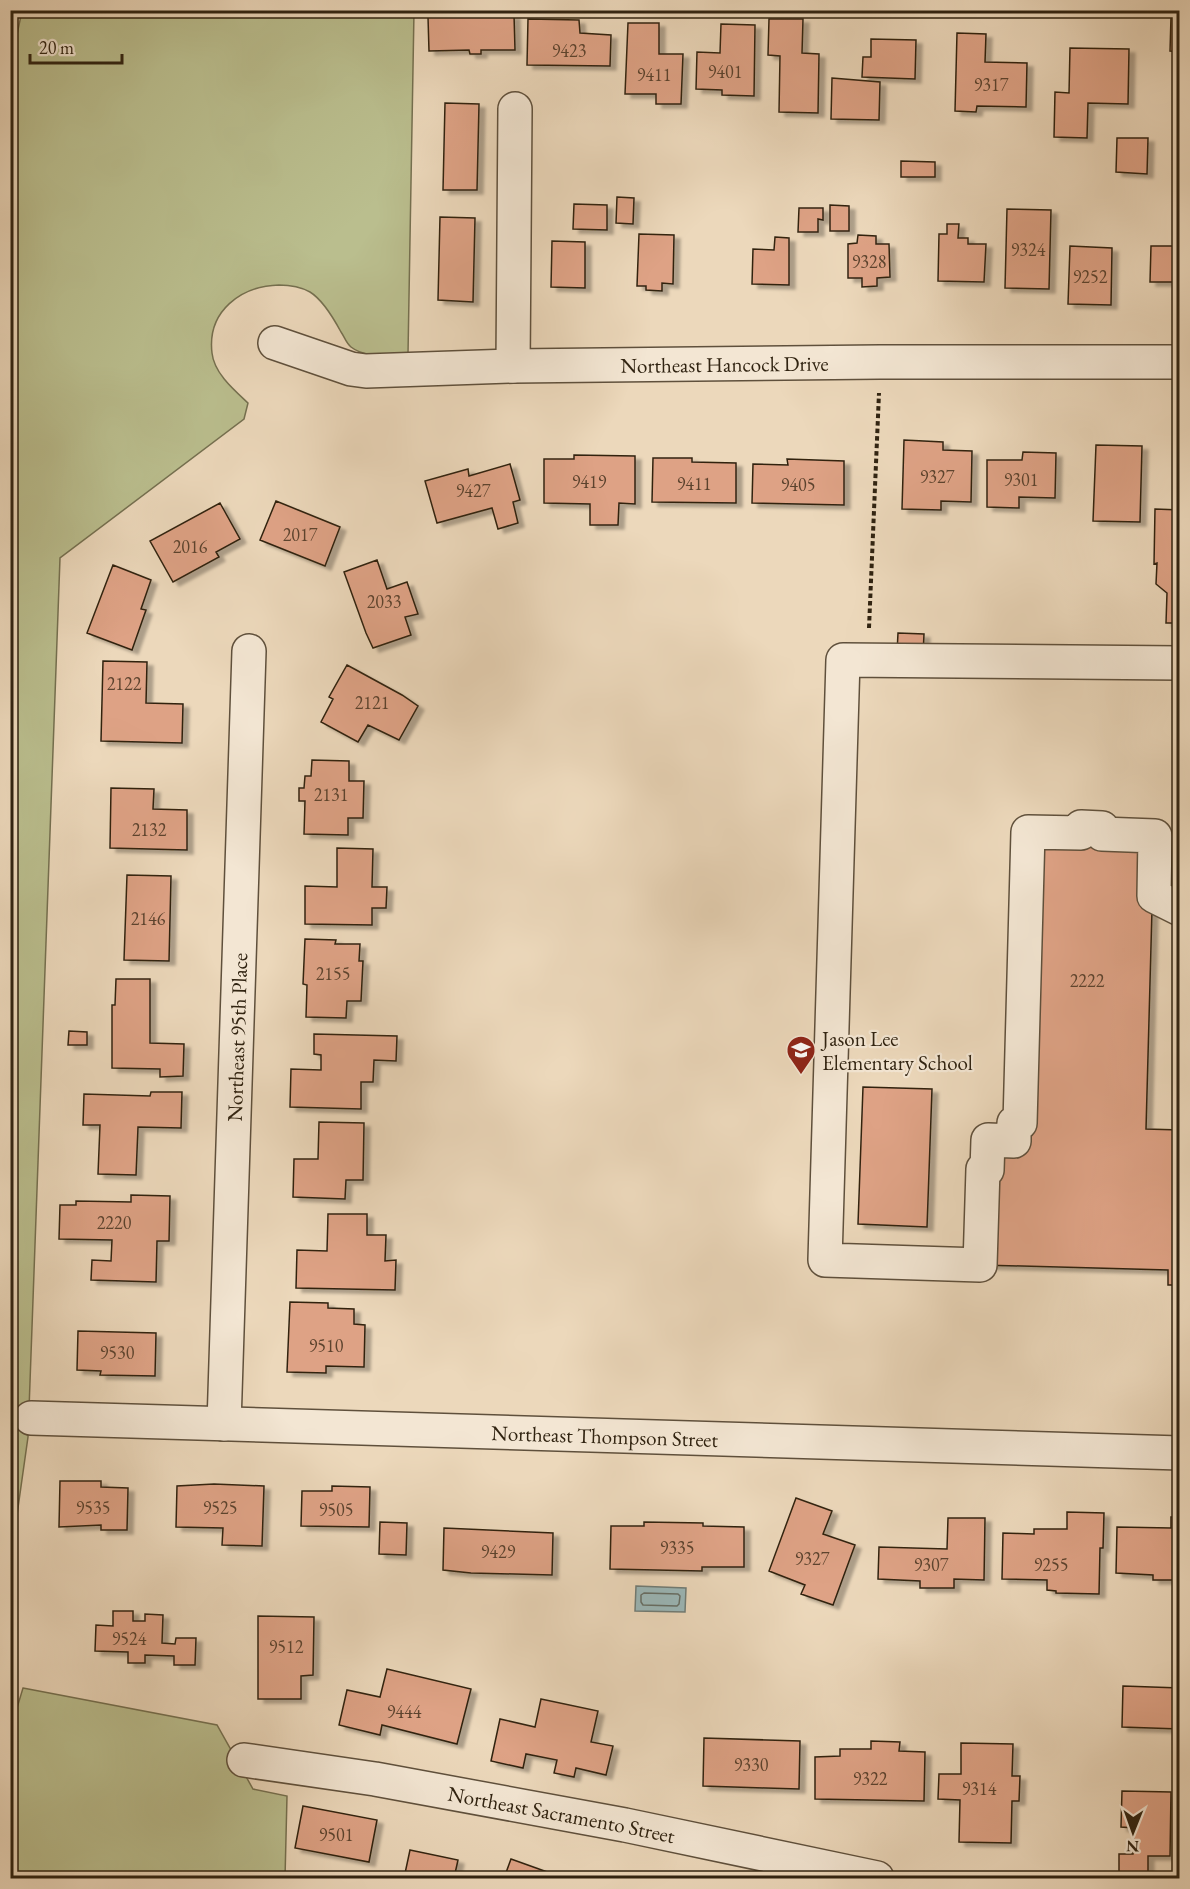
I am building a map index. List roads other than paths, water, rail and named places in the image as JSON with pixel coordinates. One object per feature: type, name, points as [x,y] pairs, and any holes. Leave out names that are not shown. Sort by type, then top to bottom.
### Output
[{"type":"street","points":[[513,366],[515,109]]},
{"type":"street","name":"Northeast Hancock Drive","points":[[275,343],[351,369],[380,370],[513,366],[880,362],[1179,362]]},
{"type":"street","name":"Northeast 95th Place","points":[[224,1424],[249,651]]},
{"type":"street","points":[[1179,663],[843,660],[825,1260],[980,1265],[983,1169],[987,1170],[988,1140],[1014,1141],[1014,1123],[1020,1124],[1028,832],[1081,833],[1081,827],[1092,827],[1102,828],[1102,834],[1155,836],[1154,896],[1179,909]]},
{"type":"street","name":"Northeast Thompson Street","points":[[31,1418],[1179,1453]]},
{"type":"street","name":"Northeast Sacramento Street","points":[[244,1760],[375,1779],[591,1819],[878,1878]]},
{"type":"water","points":[[636,1586],[686,1588],[685,1612],[635,1611]]},
{"type":"place","name":"Jason Lee Elementary School","points":[[801,1076]]}]
